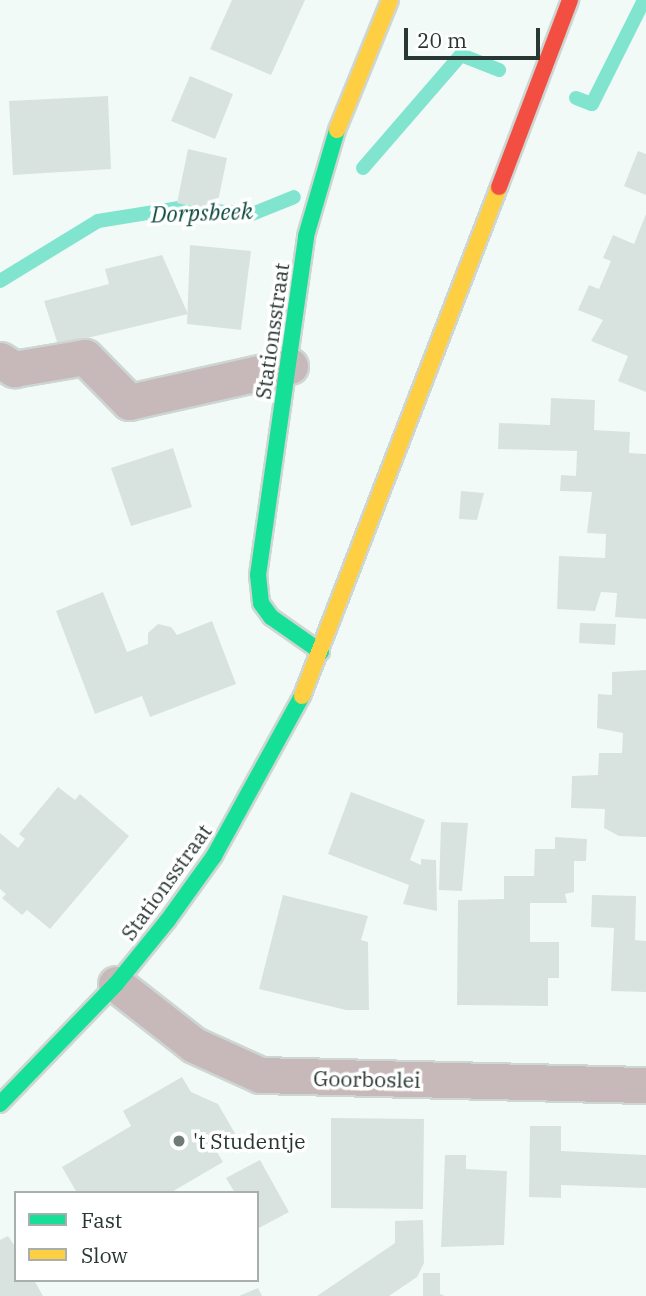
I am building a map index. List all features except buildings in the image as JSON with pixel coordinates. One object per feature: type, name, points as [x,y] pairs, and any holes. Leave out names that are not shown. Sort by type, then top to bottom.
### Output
[{"type":"street","name":"Stationsstraat","points":[[321,652],[271,617],[261,603],[259,584],[306,236],[341,114],[390,0]]},
{"type":"street","name":"Stationsstraat","points":[[0,1104],[116,984],[183,899],[249,799],[321,652],[570,0]]},
{"type":"street","points":[[0,360],[13,369],[85,358],[129,402],[290,366]]},
{"type":"street","name":"Goorboslei","points":[[116,984],[194,1045],[260,1075],[646,1085]]},
{"type":"waterway","name":"Dorpsbeek","points":[[576,98],[592,104],[644,0]]},
{"type":"waterway","name":"Dorpsbeek","points":[[363,168],[461,55],[499,70]]},
{"type":"waterway","name":"Dorpsbeek","points":[[0,281],[98,221],[178,208],[252,214],[294,197]]},
{"type":"traffic: fast","points":[[321,652],[271,617],[261,603],[258,575],[306,236],[337,130]]},
{"type":"traffic: fast","points":[[0,1104],[116,984],[168,920],[214,856],[302,696]]},
{"type":"traffic: slow","points":[[337,130],[390,0]]},
{"type":"traffic: slow","points":[[302,696],[499,187]]},
{"type":"traffic: jam","points":[[499,187],[570,0]]},
{"type":"place","name":"'t Studentje","points":[[179,1141]]}]
